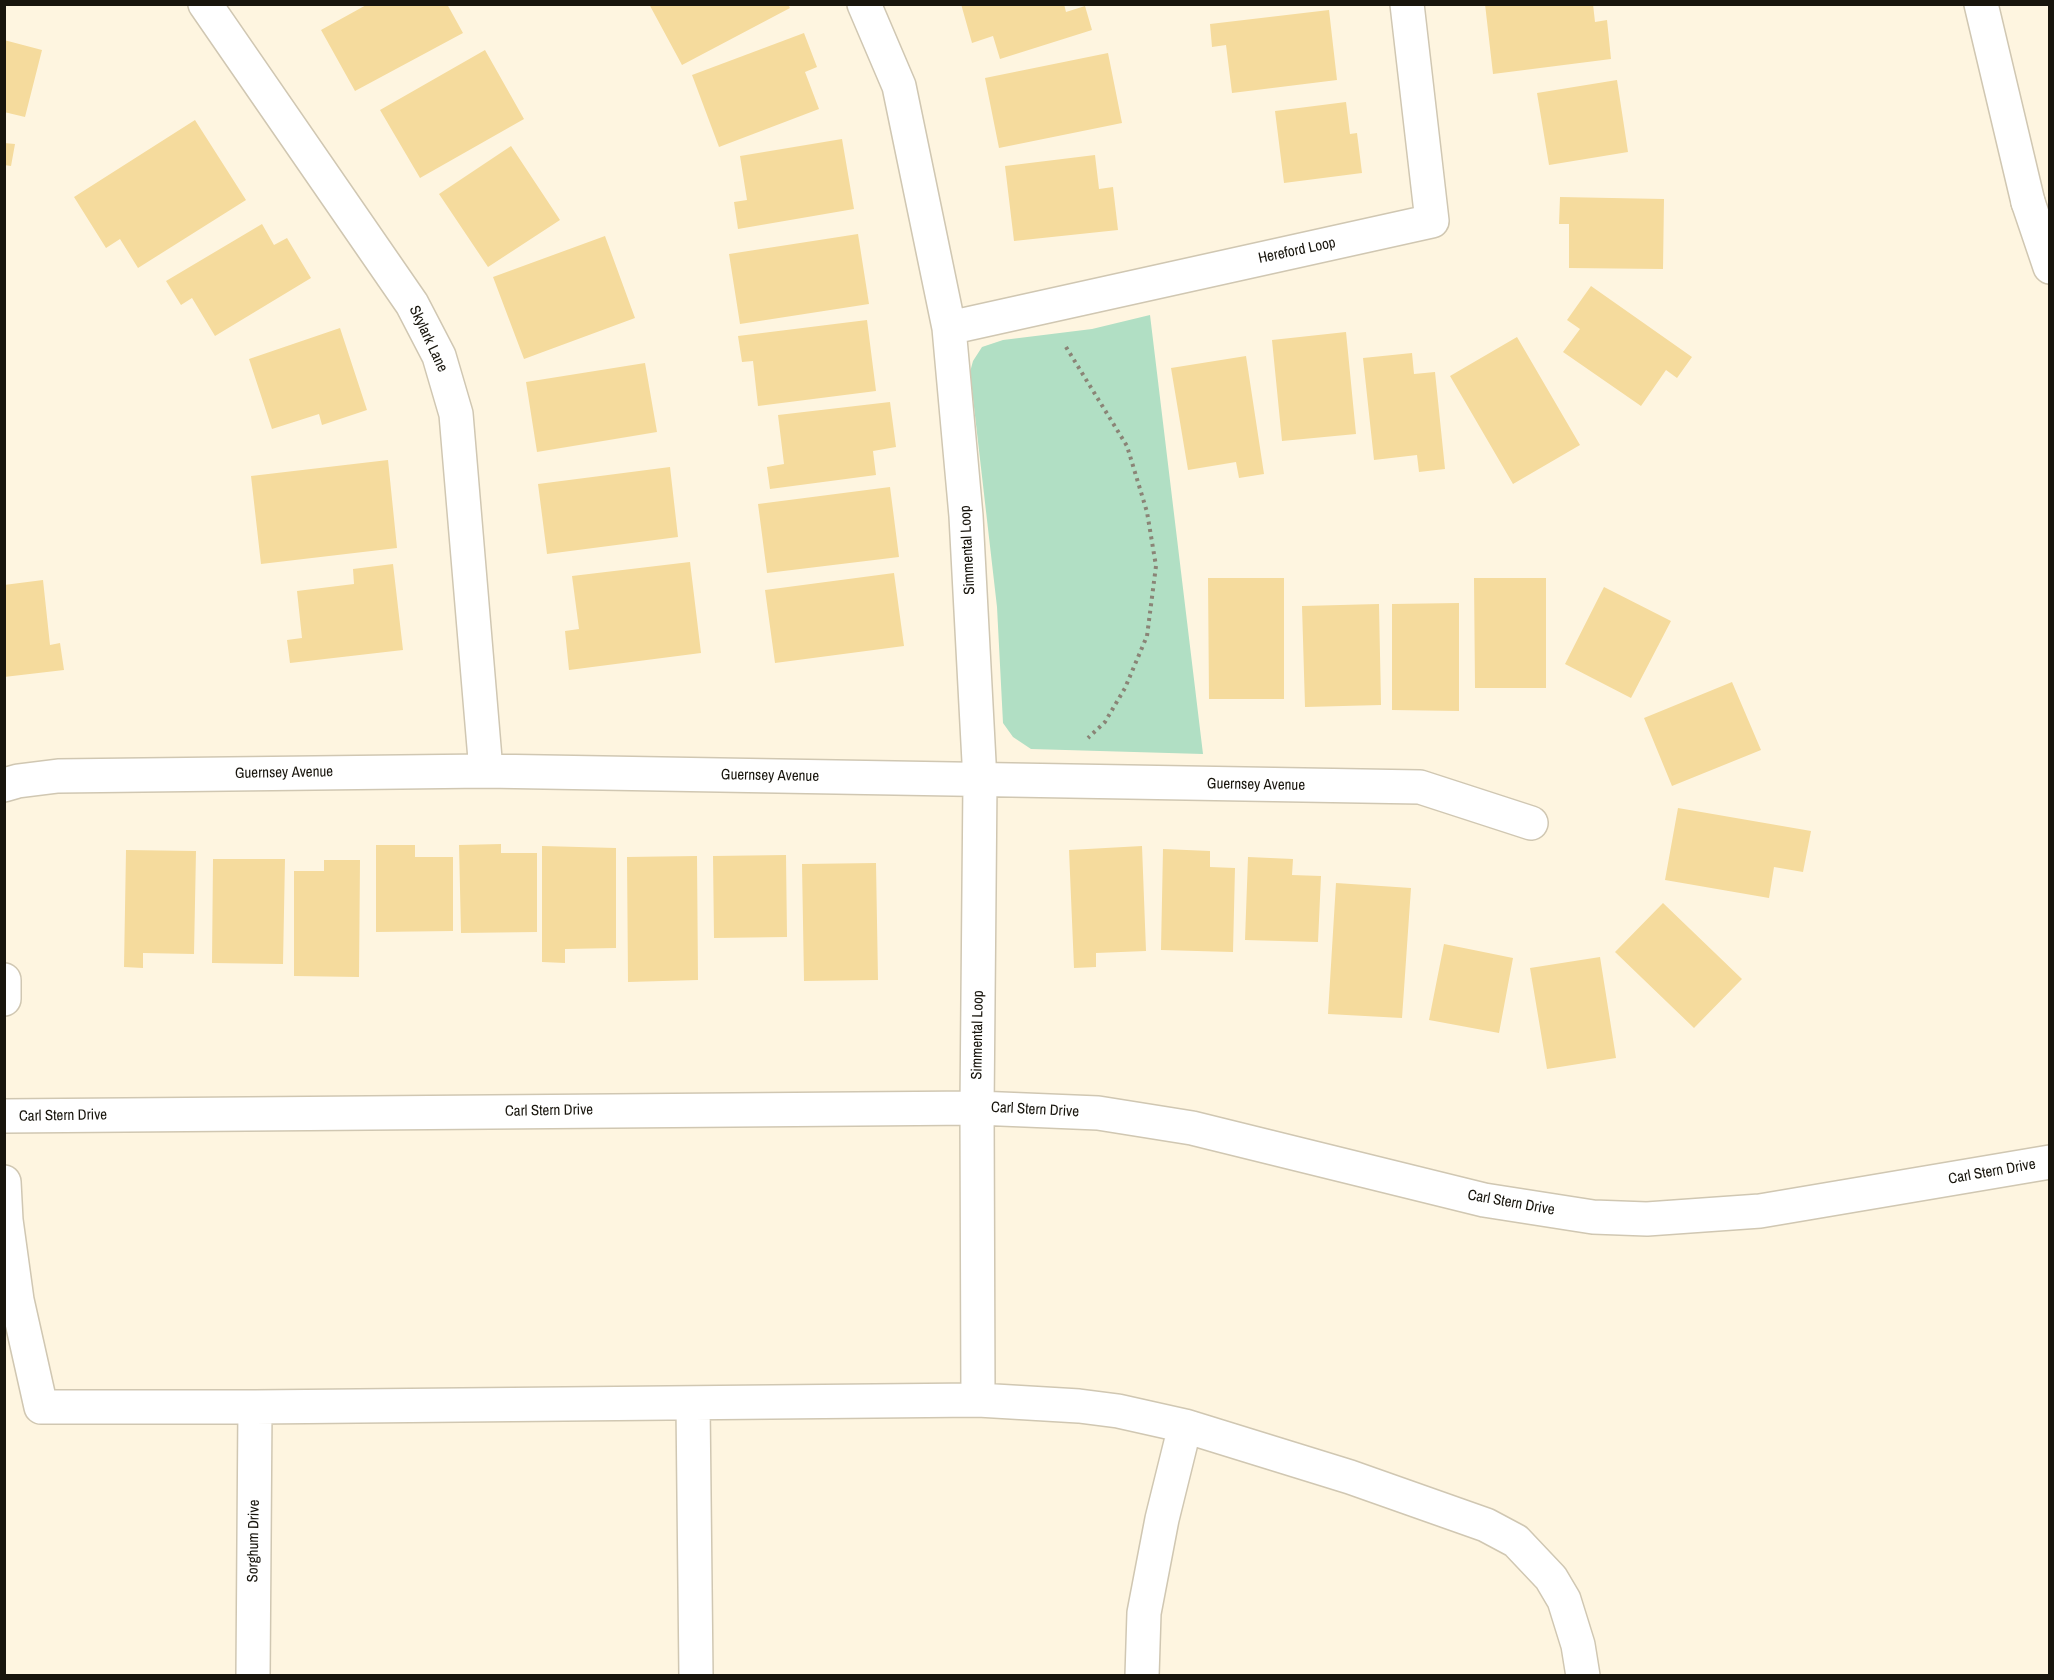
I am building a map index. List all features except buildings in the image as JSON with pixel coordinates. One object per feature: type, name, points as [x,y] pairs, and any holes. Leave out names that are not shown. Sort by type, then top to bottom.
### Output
[{"type":"main road","name":"Skylark Lane","points":[[206,4],[412,304],[439,356],[456,414],[486,771]]},
{"type":"main road","name":"Simmental Loop","points":[[864,4],[899,86],[949,328],[966,516],[980,780],[978,1400]]},
{"type":"main road","name":"Hereford Loop","points":[[949,328],[1432,221],[1407,4]]},
{"type":"main road","points":[[1981,4],[2028,202],[2049,267]]},
{"type":"main road","name":"Guernsey Avenue","points":[[4,784],[58,776],[486,771],[1420,787],[1531,823]]},
{"type":"main road","points":[[4,980],[4,999]]},
{"type":"main road","name":"Carl Stern Drive","points":[[4,1116],[978,1108],[1098,1113],[1192,1128],[1484,1200],[1593,1217],[1647,1218],[1760,1211],[2049,1162]]},
{"type":"main road","points":[[4,1182],[6,1220],[17,1300],[41,1407],[693,1404],[978,1400],[1079,1406],[1118,1411],[1185,1426],[1350,1477],[1486,1525],[1516,1541],[1551,1578],[1564,1600],[1578,1645],[1583,1676]]},
{"type":"main road","points":[[693,1404],[696,1676]]},
{"type":"main road","name":"Sorghum Drive","points":[[253,1676],[255,1407]]},
{"type":"main road","points":[[1142,1676],[1144,1613],[1162,1519],[1185,1426]]},
{"type":"path","points":[[1066,347],[1127,446],[1147,512],[1156,566],[1147,636],[1125,688],[1105,722],[1088,738]]},
{"type":"green space","points":[[1150,315],[1203,754],[1031,749],[1013,737],[1003,723],[997,607],[970,372],[973,361],[982,347],[1003,340],[1092,329]]}]
